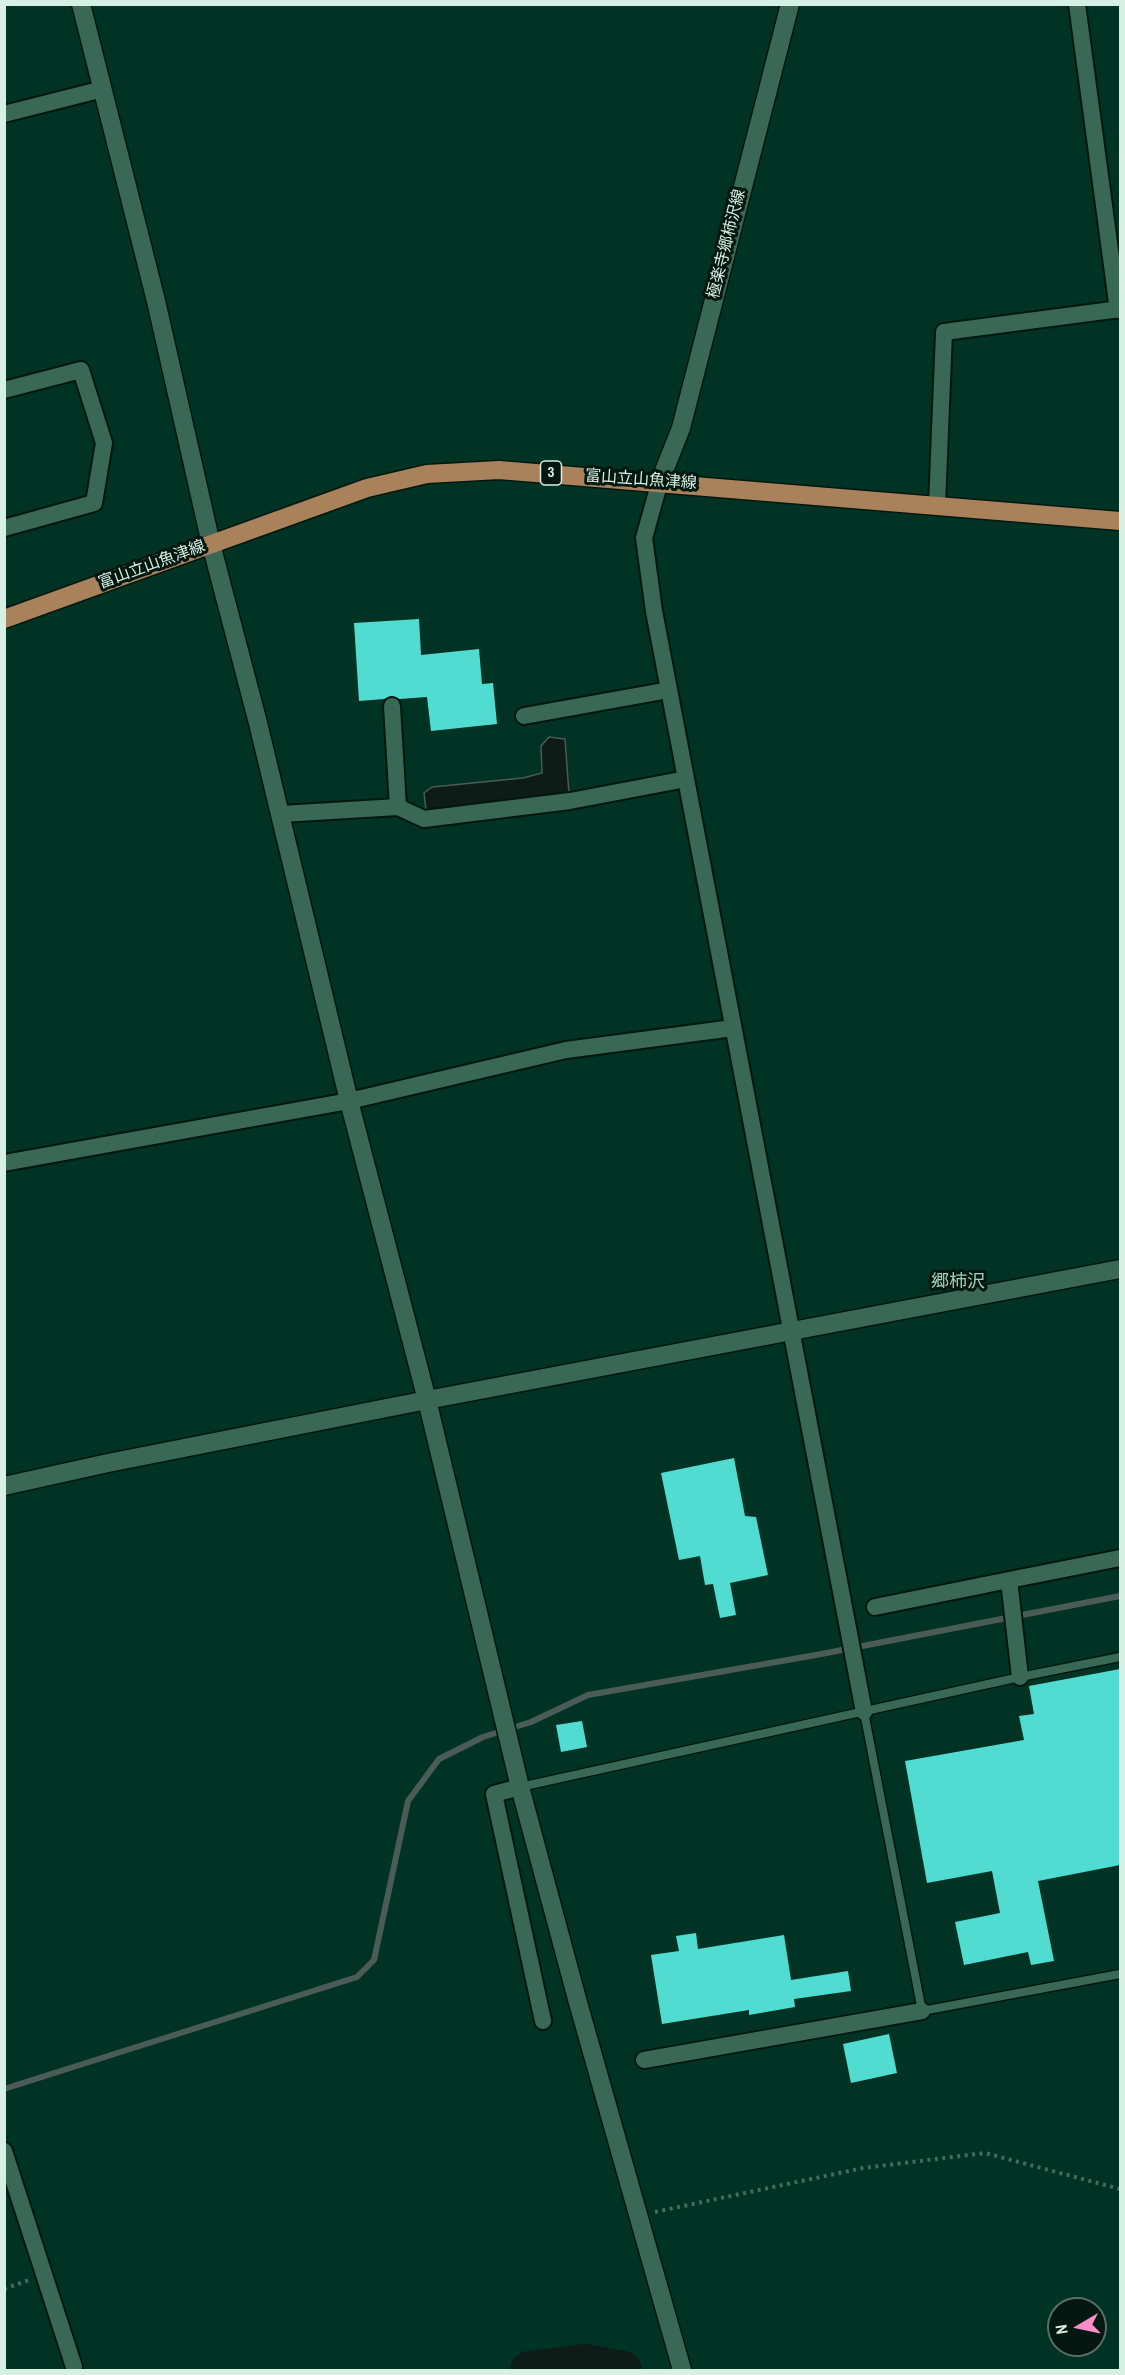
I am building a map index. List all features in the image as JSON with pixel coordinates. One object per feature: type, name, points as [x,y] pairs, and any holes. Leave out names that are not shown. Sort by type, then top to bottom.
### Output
[{"type":"main road","name":"富山立山魚津線","points":[[4,619],[367,488],[427,474],[499,470],[660,481],[1120,521]]},
{"type":"street","points":[[81,4],[156,301],[211,544],[280,814],[349,1101],[427,1400],[520,1787],[577,1999],[682,2370]]},
{"type":"street","name":"極楽寺郷柿沢線","points":[[660,481],[681,428],[790,4]]},
{"type":"street","points":[[936,505],[944,332],[1119,309],[1077,4]]},
{"type":"street","points":[[4,114],[103,89]]},
{"type":"street","points":[[4,390],[81,370],[104,443],[94,503],[4,528]]},
{"type":"street","points":[[660,481],[644,538],[654,611],[864,1712]]},
{"type":"street","points":[[524,716],[669,690]]},
{"type":"street","points":[[392,706],[398,807]]},
{"type":"street","points":[[280,814],[398,807],[424,819],[570,801],[686,779]]},
{"type":"street","points":[[4,1163],[349,1101],[566,1050],[733,1028]]},
{"type":"street","points":[[4,1486],[108,1463],[427,1400],[1120,1269]]},
{"type":"street","points":[[875,1606],[1120,1558]]},
{"type":"street","points":[[1009,1580],[1020,1677]]},
{"type":"street","points":[[520,1787],[494,1794],[543,2021]]},
{"type":"street","points":[[644,2060],[922,2011]]},
{"type":"street","points":[[4,2151],[74,2367]]},
{"type":"lane","points":[[520,1787],[1120,1657]]},
{"type":"lane","points":[[864,1712],[922,2011],[1120,1974]]},
{"type":"path","points":[[639,2215],[863,2168],[985,2153],[1120,2189]]},
{"type":"path","points":[[4,2289],[44,2275]]},
{"type":"shaded area","points":[[549,737],[565,739],[569,794],[426,810],[424,793],[432,787],[523,778],[542,773],[541,746]]},
{"type":"building","points":[[419,619],[421,655],[479,649],[482,684],[493,683],[497,724],[431,731],[427,697],[399,699],[391,696],[384,699],[359,701],[354,623]]},
{"type":"building","points":[[734,1458],[745,1516],[756,1517],[768,1575],[730,1583],[736,1615],[720,1618],[713,1584],[705,1585],[700,1556],[679,1560],[661,1473]]},
{"type":"building","points":[[1120,1669],[1120,1865],[1038,1881],[1054,1961],[1031,1965],[1028,1952],[964,1965],[955,1922],[1000,1913],[992,1871],[927,1883],[905,1761],[1024,1740],[1019,1716],[1034,1714],[1029,1686]]},
{"type":"building","points":[[582,1721],[587,1747],[561,1752],[556,1725]]},
{"type":"building","points":[[696,1933],[698,1949],[784,1935],[791,1980],[848,1971],[851,1991],[794,1999],[795,2007],[749,2015],[749,2010],[662,2024],[651,1955],[679,1951],[676,1936]]},
{"type":"building","points":[[889,2034],[897,2073],[851,2083],[843,2044]]},
{"type":"waterway","points":[[4,2089],[357,1977],[374,1960],[408,1801],[439,1759],[483,1737],[531,1722],[588,1695],[816,1655],[1120,1596]]},
{"type":"waterway","points":[[529,2370],[584,2363],[623,2370]]},
{"type":"district","name":"郷柿沢","points":[[958,1282]]}]
